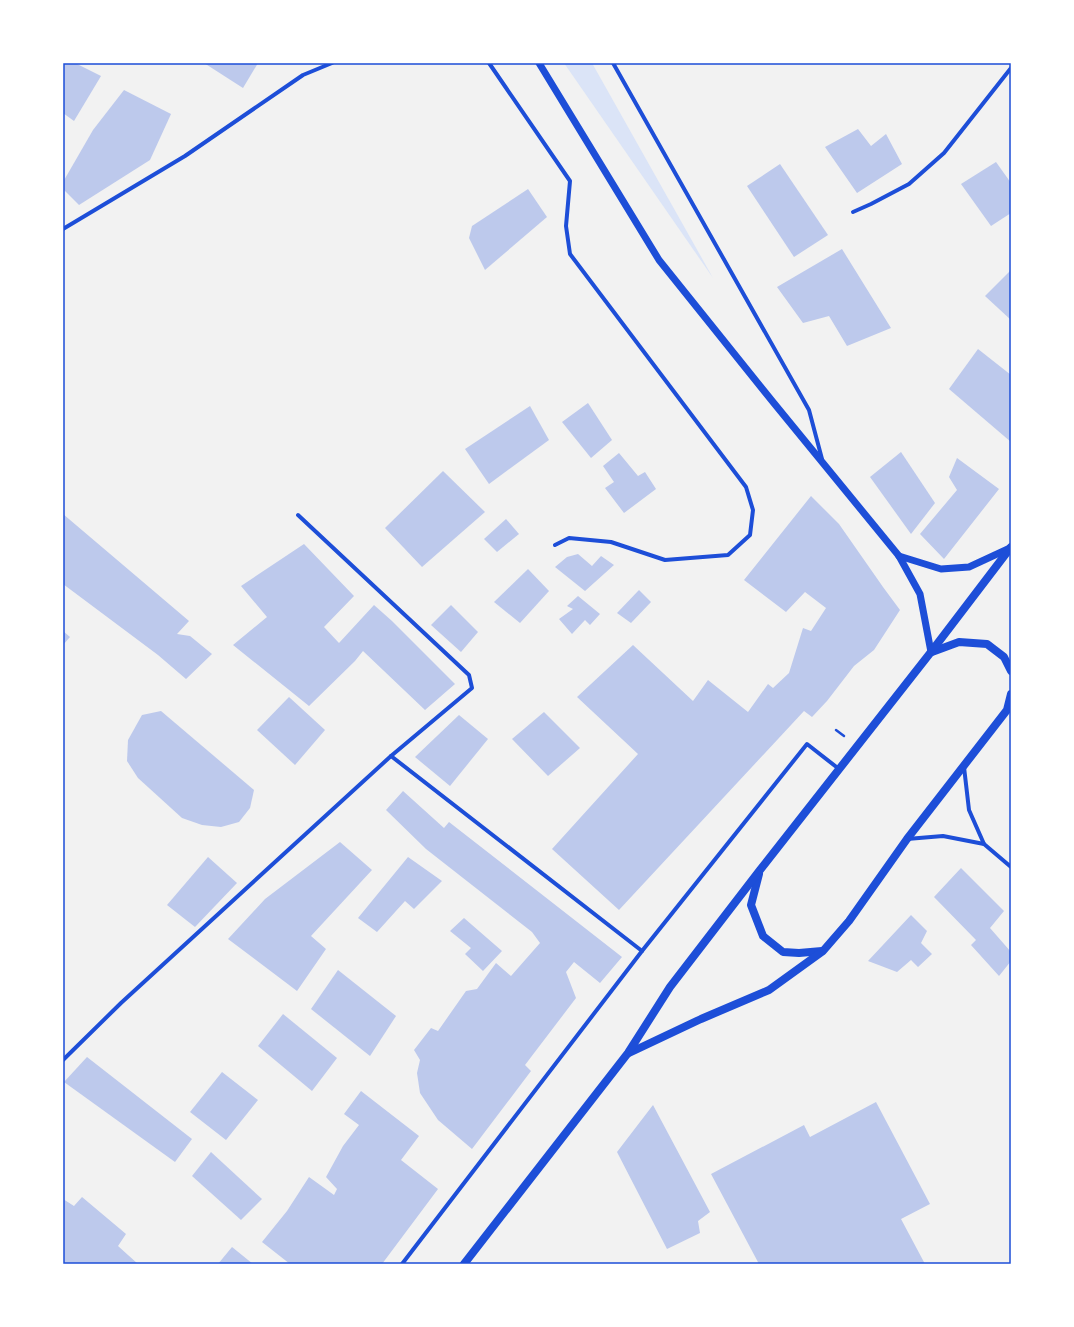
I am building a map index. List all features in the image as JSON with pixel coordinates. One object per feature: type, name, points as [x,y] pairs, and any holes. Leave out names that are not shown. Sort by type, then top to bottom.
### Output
[{"type":"main road","points":[[464,1264],[628,1053],[670,987],[1011,547]]},
{"type":"main road","points":[[931,652],[960,642],[987,644],[1004,657],[1011,671]]},
{"type":"main road","points":[[628,1053],[701,1019],[769,990],[824,951],[850,921],[907,839],[1006,710],[1011,694]]},
{"type":"main road","points":[[760,870],[751,905],[763,936],[783,952],[799,953],[824,951]]},
{"type":"street","points":[[63,230],[185,156],[303,75],[332,63]]},
{"type":"street","points":[[489,63],[570,181],[566,226],[570,254],[746,487],[753,510],[750,535],[728,555],[665,560],[611,542],[569,538],[556,545]]},
{"type":"street","points":[[539,63],[659,260],[899,556],[920,594],[931,652]]},
{"type":"street","points":[[613,63],[809,410],[823,464]]},
{"type":"street","points":[[853,212],[909,184],[944,153],[1011,68]]},
{"type":"street","points":[[63,1060],[121,1003],[391,756],[472,688],[469,675],[298,515]]},
{"type":"street","points":[[899,556],[941,569],[969,567],[1011,547]]},
{"type":"street","points":[[402,1264],[642,951],[808,744],[839,770]]},
{"type":"street","points":[[391,756],[642,951]]},
{"type":"street","points":[[964,766],[969,810],[984,844],[1011,867]]},
{"type":"street","points":[[907,839],[943,836],[984,844]]},
{"type":"shaded area","points":[[564,63],[592,63],[713,278]]},
{"type":"building","points":[[63,63],[75,63],[101,76],[74,121],[63,113]]},
{"type":"building","points":[[204,63],[258,63],[243,88]]},
{"type":"building","points":[[124,90],[171,114],[150,160],[79,205],[63,189],[63,182],[93,130]]},
{"type":"building","points":[[858,129],[871,146],[886,134],[902,164],[857,193],[825,147]]},
{"type":"building","points":[[996,162],[1011,183],[1011,213],[991,226],[961,184]]},
{"type":"building","points":[[780,164],[828,235],[794,257],[747,186]]},
{"type":"building","points":[[528,189],[547,217],[485,270],[469,238],[472,226]]},
{"type":"building","points":[[842,249],[891,328],[847,346],[829,316],[803,323],[777,287]]},
{"type":"building","points":[[1011,270],[1011,320],[985,296]]},
{"type":"building","points":[[978,349],[1011,375],[1011,442],[949,389]]},
{"type":"building","points":[[588,403],[612,440],[591,458],[562,422]]},
{"type":"building","points":[[530,406],[549,440],[489,484],[465,449]]},
{"type":"building","points":[[901,452],[935,503],[911,534],[870,477]]},
{"type":"building","points":[[619,453],[638,476],[645,472],[656,489],[624,513],[605,488],[614,482],[603,466]]},
{"type":"building","points":[[957,458],[999,489],[944,559],[920,534],[957,490],[949,477]]},
{"type":"building","points":[[443,471],[485,512],[422,567],[385,528]]},
{"type":"building","points":[[811,496],[839,524],[900,610],[874,650],[854,666],[827,701],[812,717],[804,711],[619,910],[552,849],[638,754],[577,697],[633,645],[693,701],[708,680],[748,712],[768,684],[773,688],[789,673],[803,628],[811,631],[826,608],[805,592],[786,612],[744,580]]},
{"type":"building","points":[[63,514],[189,621],[177,634],[190,636],[212,654],[186,679],[158,655],[63,584]]},
{"type":"building","points":[[506,519],[519,534],[497,552],[484,539]]},
{"type":"building","points":[[304,544],[354,596],[324,627],[339,643],[374,605],[455,684],[425,710],[363,651],[355,661],[309,706],[233,645],[267,617],[241,586]]},
{"type":"building","points":[[578,554],[592,566],[601,556],[614,565],[585,591],[555,567],[567,557]]},
{"type":"building","points":[[528,569],[549,591],[520,623],[494,602]]},
{"type":"building","points":[[639,590],[651,602],[631,623],[617,613]]},
{"type":"building","points":[[578,596],[600,614],[590,625],[585,620],[572,634],[559,619],[573,609],[567,606]]},
{"type":"building","points":[[451,605],[478,632],[461,652],[431,625]]},
{"type":"building","points":[[63,631],[70,637],[63,645]]},
{"type":"building","points":[[289,697],[325,730],[295,765],[257,730]]},
{"type":"building","points":[[161,711],[254,790],[250,808],[239,822],[221,827],[202,825],[182,818],[138,778],[127,761],[128,740],[142,715]]},
{"type":"building","points":[[544,712],[580,748],[548,776],[512,739]]},
{"type":"building","points":[[459,715],[488,739],[450,786],[415,757]]},
{"type":"building","points":[[403,791],[444,828],[449,822],[622,957],[600,983],[574,962],[566,972],[576,998],[525,1065],[531,1071],[472,1149],[438,1120],[420,1093],[417,1073],[420,1060],[414,1050],[431,1028],[438,1031],[466,991],[477,989],[496,963],[511,976],[540,943],[532,932],[426,849],[386,810]]},
{"type":"building","points":[[340,842],[372,870],[311,936],[326,949],[297,991],[228,939],[265,899]]},
{"type":"building","points":[[208,857],[237,883],[195,927],[167,905]]},
{"type":"building","points":[[408,857],[442,881],[414,909],[405,901],[377,932],[358,918]]},
{"type":"building","points":[[961,868],[1004,911],[990,928],[1011,952],[1011,961],[999,976],[971,945],[976,940],[934,897]]},
{"type":"building","points":[[911,915],[927,931],[921,943],[932,954],[918,967],[911,960],[897,972],[868,961]]},
{"type":"building","points":[[464,918],[502,951],[483,971],[465,954],[471,948],[450,931]]},
{"type":"building","points":[[338,970],[396,1016],[370,1056],[311,1009]]},
{"type":"building","points":[[283,1014],[337,1058],[312,1091],[258,1046]]},
{"type":"building","points":[[87,1057],[192,1139],[175,1162],[64,1082]]},
{"type":"building","points":[[222,1072],[258,1100],[226,1140],[190,1112]]},
{"type":"building","points":[[361,1091],[419,1136],[401,1160],[438,1189],[382,1264],[290,1264],[262,1242],[287,1211],[309,1177],[334,1195],[337,1189],[326,1177],[343,1146],[359,1125],[344,1114]]},
{"type":"building","points":[[876,1102],[930,1204],[901,1219],[925,1264],[759,1264],[711,1174],[804,1125],[810,1137]]},
{"type":"building","points":[[653,1105],[710,1212],[698,1221],[700,1233],[667,1249],[617,1152]]},
{"type":"building","points":[[211,1152],[262,1199],[241,1220],[192,1176]]},
{"type":"building","points":[[82,1197],[126,1234],[118,1246],[138,1264],[63,1264],[63,1199],[74,1206]]},
{"type":"building","points":[[232,1247],[253,1264],[218,1264]]}]
